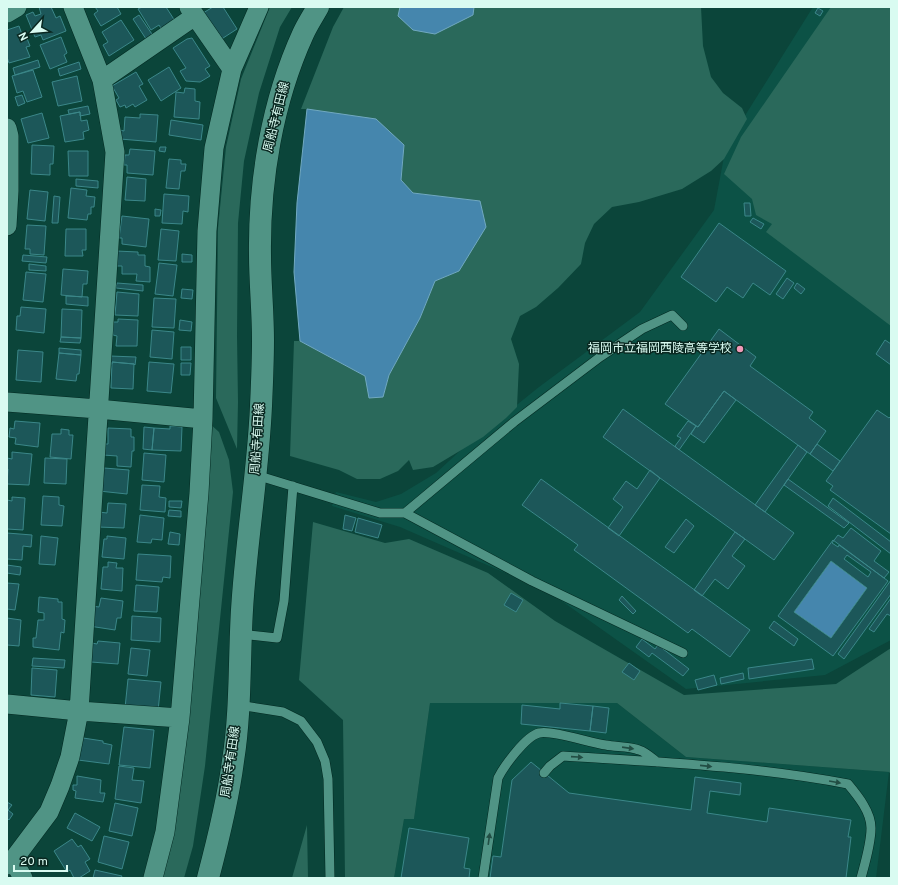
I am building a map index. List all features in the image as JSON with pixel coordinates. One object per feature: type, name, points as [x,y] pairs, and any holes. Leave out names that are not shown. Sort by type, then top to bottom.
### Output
[{"type":"main road","name":"周船寺有田線","points":[[208,878],[222,822],[234,760],[242,608],[256,475],[261,407],[263,346],[260,254],[264,176],[279,102],[293,59],[304,32],[318,7]]},
{"type":"street","points":[[7,13],[17,7]]},
{"type":"street","points":[[23,878],[10,863],[49,812],[70,757],[79,711],[115,152],[102,80],[73,7]]},
{"type":"street","points":[[153,878],[165,832],[180,718],[199,493],[203,420],[207,231],[214,148],[232,70],[259,7]]},
{"type":"street","points":[[102,80],[192,12],[232,70]]},
{"type":"street","points":[[7,128],[9,136],[9,192],[7,226]]},
{"type":"street","points":[[7,402],[98,409],[203,420]]},
{"type":"street","points":[[7,704],[180,718]]},
{"type":"lane","points":[[404,513],[514,422],[600,357],[642,329],[672,315],[683,326]]},
{"type":"lane","points":[[256,475],[380,513],[404,513],[532,580],[683,653]]},
{"type":"lane","points":[[241,634],[277,638],[284,601],[294,486]]},
{"type":"lane","points":[[238,705],[283,712],[301,721],[317,742],[325,761],[328,779],[330,878]]},
{"type":"lane","points":[[483,878],[498,778],[504,767],[515,753],[538,733],[552,733],[604,745],[640,750],[657,762]]},
{"type":"lane","points":[[544,773],[550,766],[563,756],[657,762],[770,772],[848,784],[859,797],[867,813],[871,828],[861,878]]},
{"type":"shaded area","points":[[400,7],[474,7],[473,15],[435,34],[413,30],[398,16]]},
{"type":"shaded area","name":"福岡市立福岡西陵高等学校","points":[[813,7],[891,7],[891,640],[825,675],[686,689],[549,592],[400,527],[332,506],[336,492],[376,502],[401,494],[436,473],[462,449],[539,387],[640,312],[714,210],[726,146]]},
{"type":"shaded area","points":[[307,109],[376,119],[404,145],[401,180],[413,193],[480,201],[486,227],[459,271],[435,281],[420,318],[389,375],[383,397],[369,398],[365,376],[300,341],[294,272],[297,203]]},
{"type":"shaded area","points":[[831,561],[867,588],[831,638],[794,612]]},
{"type":"shaded area","points":[[563,699],[617,703],[686,757],[889,772],[876,878],[394,878],[404,819],[414,819],[430,703]]},
{"type":"green space","points":[[270,7],[292,7],[280,27],[259,93],[244,161],[238,223],[237,449],[216,398],[218,228],[226,147],[241,79]]},
{"type":"green space","points":[[344,7],[400,7],[399,16],[473,16],[474,7],[701,7],[703,46],[711,77],[723,93],[742,108],[747,119],[724,159],[711,171],[682,189],[639,202],[612,207],[594,224],[585,243],[581,264],[558,288],[536,307],[520,316],[511,339],[519,364],[517,407],[506,418],[483,437],[433,467],[413,470],[409,460],[398,471],[380,479],[357,479],[339,470],[290,456],[294,341],[300,341],[365,376],[383,397],[389,375],[420,318],[435,281],[459,271],[480,201],[413,193],[401,180],[404,145],[307,109],[301,109],[333,27]]},
{"type":"green space","points":[[831,7],[891,7],[891,326],[766,232],[772,224],[756,215],[752,199],[724,174],[741,137]]},
{"type":"green space","points":[[209,423],[219,432],[229,460],[233,492],[205,766],[193,846],[184,878],[162,878]]},
{"type":"green space","points":[[313,522],[385,543],[409,539],[488,573],[555,621],[684,695],[836,684],[891,648],[891,774],[889,772],[686,757],[617,703],[430,703],[414,819],[404,819],[394,878],[345,878],[343,720],[299,680]]},
{"type":"green space","points":[[307,825],[308,878],[292,878]]},
{"type":"building","points":[[39,7],[51,7],[56,18],[60,16],[66,31],[43,40],[41,35],[35,37],[26,15],[33,12],[35,16],[41,14]]},
{"type":"building","points":[[95,7],[117,7],[121,14],[101,26],[94,14],[98,11]]},
{"type":"building","points":[[142,7],[166,7],[175,21],[162,30],[159,25],[151,30],[138,9]]},
{"type":"building","points":[[213,7],[223,7],[237,29],[220,40],[203,13]]},
{"type":"building","points":[[818,8],[823,11],[820,16],[815,13]]},
{"type":"building","points":[[139,15],[154,37],[148,42],[133,19]]},
{"type":"building","points":[[121,20],[134,40],[109,56],[103,45],[108,42],[102,32]]},
{"type":"building","points":[[19,26],[23,37],[26,36],[30,46],[26,47],[30,57],[9,63],[7,57],[7,30]]},
{"type":"building","points":[[61,37],[67,53],[64,55],[67,62],[50,69],[40,45]]},
{"type":"building","points":[[192,38],[210,66],[205,69],[210,76],[200,82],[186,81],[180,71],[186,68],[173,48],[187,39]]},
{"type":"building","points":[[38,60],[40,67],[15,75],[13,68]]},
{"type":"building","points":[[79,62],[81,69],[60,76],[58,69]]},
{"type":"building","points":[[169,67],[181,88],[161,101],[148,80]]},
{"type":"building","points":[[33,70],[42,97],[27,102],[23,91],[17,93],[12,76]]},
{"type":"building","points":[[136,72],[143,84],[139,86],[147,100],[135,107],[133,104],[126,108],[125,105],[120,107],[116,100],[119,98],[112,86]]},
{"type":"building","points":[[77,76],[82,101],[58,106],[52,82]]},
{"type":"building","points":[[185,88],[195,89],[195,101],[200,102],[199,119],[174,117],[176,92],[184,93]]},
{"type":"building","points":[[22,95],[25,103],[18,106],[15,97]]},
{"type":"building","points":[[88,106],[90,114],[80,116],[80,112],[69,114],[68,110]]},
{"type":"building","points":[[80,112],[81,121],[87,120],[89,130],[83,132],[84,139],[65,142],[60,116]]},
{"type":"building","points":[[42,113],[49,138],[28,143],[21,119]]},
{"type":"building","points":[[140,114],[158,115],[156,142],[120,139],[120,130],[124,131],[125,117],[140,118]]},
{"type":"building","points":[[171,120],[203,125],[201,140],[169,135]]},
{"type":"building","points":[[32,145],[54,146],[53,164],[50,164],[50,175],[31,174]]},
{"type":"building","points":[[160,147],[166,147],[165,152],[159,151]]},
{"type":"building","points":[[130,149],[155,151],[153,175],[127,173],[127,165],[124,165],[125,155],[129,155]]},
{"type":"building","points":[[68,151],[88,151],[88,176],[69,176]]},
{"type":"building","points":[[169,159],[181,160],[181,164],[186,164],[185,171],[181,171],[179,189],[166,188]]},
{"type":"building","points":[[127,177],[146,179],[145,201],[125,200]]},
{"type":"building","points":[[76,179],[98,181],[98,188],[76,186]]},
{"type":"building","points":[[71,188],[87,190],[86,196],[95,197],[94,207],[91,207],[91,214],[88,214],[87,220],[68,218]]},
{"type":"building","points":[[30,190],[48,192],[45,221],[27,219]]},
{"type":"building","points":[[164,194],[189,196],[188,212],[183,211],[182,224],[162,223]]},
{"type":"building","points":[[54,196],[60,197],[58,223],[52,223]]},
{"type":"building","points":[[744,203],[750,203],[751,216],[745,216]]},
{"type":"building","points":[[155,209],[161,210],[160,216],[155,216]]},
{"type":"building","points":[[122,216],[149,219],[146,247],[122,244],[122,238],[119,238]]},
{"type":"building","points":[[753,218],[764,224],[761,229],[750,222]]},
{"type":"building","points":[[719,223],[786,271],[770,295],[753,283],[743,298],[727,287],[716,302],[681,277]]},
{"type":"building","points":[[27,225],[46,226],[44,255],[30,254],[30,249],[25,249]]},
{"type":"building","points":[[66,229],[86,229],[86,250],[82,250],[83,256],[65,256]]},
{"type":"building","points":[[161,229],[179,231],[176,261],[158,260]]},
{"type":"building","points":[[116,251],[138,252],[138,255],[145,255],[145,266],[150,267],[150,282],[136,281],[137,274],[122,274],[122,266],[116,266]]},
{"type":"building","points":[[182,254],[192,255],[192,262],[182,262]]},
{"type":"building","points":[[23,255],[47,257],[46,263],[22,261]]},
{"type":"building","points":[[159,263],[177,265],[173,296],[155,294]]},
{"type":"building","points":[[29,264],[46,266],[46,271],[29,270]]},
{"type":"building","points":[[63,269],[88,271],[87,284],[83,284],[82,297],[61,295]]},
{"type":"building","points":[[26,272],[46,274],[43,302],[23,300]]},
{"type":"building","points":[[787,278],[794,283],[783,299],[776,294]]},
{"type":"building","points":[[117,283],[143,285],[143,291],[116,288]]},
{"type":"building","points":[[797,283],[805,289],[801,294],[794,288]]},
{"type":"building","points":[[182,289],[193,290],[192,299],[181,298]]},
{"type":"building","points":[[117,292],[139,294],[138,316],[115,315]]},
{"type":"building","points":[[66,296],[88,297],[88,306],[66,304]]},
{"type":"building","points":[[154,298],[176,299],[174,328],[152,327]]},
{"type":"building","points":[[21,307],[46,309],[44,333],[16,330],[17,316],[20,316]]},
{"type":"building","points":[[62,309],[82,310],[81,338],[61,337]]},
{"type":"building","points":[[118,319],[138,320],[137,346],[116,346],[117,336],[113,335],[113,322],[118,322]]},
{"type":"building","points":[[180,320],[192,322],[191,331],[179,330]]},
{"type":"building","points":[[719,329],[756,357],[750,366],[813,412],[809,418],[826,431],[810,454],[724,391],[698,427],[665,404]]},
{"type":"building","points":[[152,330],[174,332],[172,359],[150,357]]},
{"type":"building","points":[[61,337],[81,338],[80,343],[60,342]]},
{"type":"building","points":[[885,340],[891,344],[891,365],[876,354]]},
{"type":"building","points":[[181,347],[191,347],[191,360],[181,360]]},
{"type":"building","points":[[59,348],[81,350],[81,355],[59,353]]},
{"type":"building","points":[[18,350],[43,352],[41,382],[16,380]]},
{"type":"building","points":[[59,353],[81,355],[79,374],[77,374],[76,381],[56,379]]},
{"type":"building","points":[[110,356],[136,357],[135,365],[112,362],[112,364],[110,364]]},
{"type":"building","points":[[112,362],[134,364],[133,389],[111,388]]},
{"type":"building","points":[[149,362],[174,364],[171,393],[147,391]]},
{"type":"building","points":[[181,363],[191,363],[190,375],[181,375]]},
{"type":"building","points":[[724,391],[736,400],[704,443],[691,434],[696,426],[698,427]]},
{"type":"building","points":[[623,409],[794,533],[774,560],[603,437]]},
{"type":"building","points":[[877,410],[889,418],[891,416],[891,534],[830,490],[833,486],[826,481]]},
{"type":"building","points":[[15,421],[40,423],[38,447],[15,444],[16,438],[9,437],[10,428],[14,429]]},
{"type":"building","points":[[688,421],[696,426],[679,450],[675,446],[681,438],[677,436]]},
{"type":"building","points":[[170,426],[182,427],[181,451],[152,450],[154,428],[170,429]]},
{"type":"building","points":[[144,427],[154,428],[152,450],[143,449]]},
{"type":"building","points":[[108,428],[131,429],[131,437],[134,437],[134,451],[132,451],[131,467],[117,466],[117,456],[103,455],[104,444],[108,444]]},
{"type":"building","points":[[61,429],[69,430],[69,435],[73,435],[71,459],[50,457],[52,434],[61,434]]},
{"type":"building","points":[[817,444],[840,461],[833,471],[810,454]]},
{"type":"building","points":[[798,445],[807,452],[765,512],[755,505]]},
{"type":"building","points":[[12,452],[32,454],[29,485],[7,484],[7,458],[12,459]]},
{"type":"building","points":[[144,453],[166,455],[164,482],[142,480]]},
{"type":"building","points":[[45,458],[67,459],[66,484],[44,483]]},
{"type":"building","points":[[104,468],[129,470],[127,494],[99,491]]},
{"type":"building","points":[[650,470],[660,478],[619,536],[608,528],[623,507],[613,499],[626,481],[637,489]]},
{"type":"building","points":[[541,479],[750,630],[730,657],[692,629],[688,633],[574,550],[578,545],[522,505]]},
{"type":"building","points":[[788,479],[849,523],[844,528],[784,485]]},
{"type":"building","points":[[142,485],[160,486],[159,497],[166,498],[165,512],[140,510]]},
{"type":"building","points":[[43,496],[59,497],[59,505],[64,506],[62,526],[41,525]]},
{"type":"building","points":[[12,497],[25,498],[23,530],[7,529],[7,500],[12,501]]},
{"type":"building","points":[[833,498],[891,542],[891,554],[828,506]]},
{"type":"building","points":[[169,501],[182,501],[181,508],[169,507]]},
{"type":"building","points":[[108,503],[126,504],[124,528],[98,527],[99,512],[107,513]]},
{"type":"building","points":[[169,510],[181,511],[181,517],[168,516]]},
{"type":"building","points":[[140,515],[164,518],[162,540],[152,539],[151,543],[137,542]]},
{"type":"building","points":[[345,515],[356,518],[352,531],[343,529]]},
{"type":"building","points":[[358,518],[382,525],[378,538],[355,532]]},
{"type":"building","points":[[686,519],[694,526],[674,553],[665,547]]},
{"type":"building","points":[[851,528],[881,551],[874,561],[889,572],[884,578],[839,545],[838,547],[832,543],[838,535],[843,538]]},
{"type":"building","points":[[170,532],[180,534],[179,545],[168,544]]},
{"type":"building","points":[[735,532],[745,539],[732,556],[745,566],[728,589],[715,579],[702,596],[694,590]]},
{"type":"building","points":[[7,533],[32,535],[31,547],[23,546],[22,560],[7,559]]},
{"type":"building","points":[[41,536],[58,538],[55,565],[39,564]]},
{"type":"building","points":[[107,536],[126,538],[124,559],[102,557],[104,539],[107,539]]},
{"type":"building","points":[[833,540],[888,581],[833,656],[778,616]],"holes":[[[831,561],[867,588],[831,638],[794,612]]]},
{"type":"building","points":[[138,554],[171,556],[170,578],[163,577],[162,582],[136,580]]},
{"type":"building","points":[[847,555],[871,572],[868,577],[844,559]]},
{"type":"building","points":[[108,562],[117,563],[116,568],[123,568],[122,591],[101,589],[103,567],[108,567]]},
{"type":"building","points":[[7,565],[21,567],[20,575],[7,573]]},
{"type":"building","points":[[891,580],[891,594],[844,659],[838,654]]},
{"type":"building","points":[[7,583],[19,584],[15,610],[7,609]]},
{"type":"building","points":[[136,585],[159,587],[157,612],[134,611]]},
{"type":"building","points":[[511,593],[523,600],[516,612],[504,605]]},
{"type":"building","points":[[622,596],[636,611],[633,614],[619,600]]},
{"type":"building","points":[[39,597],[58,599],[58,602],[62,602],[62,619],[65,620],[64,633],[61,632],[59,650],[33,647],[33,638],[36,638],[38,620],[44,620],[44,613],[38,612]]},
{"type":"building","points":[[101,598],[123,601],[121,618],[117,618],[115,630],[89,626],[92,606],[99,607]]},
{"type":"building","points":[[891,598],[891,616],[887,614],[874,632],[869,629]]},
{"type":"building","points":[[132,616],[161,618],[160,642],[131,640]]},
{"type":"building","points":[[7,618],[21,620],[19,646],[7,645]]},
{"type":"building","points":[[774,621],[798,639],[794,646],[769,628]]},
{"type":"building","points":[[642,639],[655,649],[658,645],[689,669],[683,676],[652,653],[649,657],[636,647]]},
{"type":"building","points":[[98,641],[120,643],[118,664],[91,662],[92,643],[97,644]]},
{"type":"building","points":[[131,648],[150,650],[147,676],[128,674]]},
{"type":"building","points":[[33,658],[65,660],[64,668],[32,666]]},
{"type":"building","points":[[812,659],[814,669],[749,679],[748,668]]},
{"type":"building","points":[[629,663],[640,671],[634,680],[622,672]]},
{"type":"building","points":[[32,668],[57,670],[55,697],[31,695]]},
{"type":"building","points":[[743,673],[744,679],[721,684],[720,678]]},
{"type":"building","points":[[714,675],[717,685],[698,690],[695,680]]},
{"type":"building","points":[[128,679],[161,682],[158,711],[125,708]]},
{"type":"building","points":[[560,703],[593,706],[590,731],[521,724],[522,705],[560,709]]},
{"type":"building","points":[[593,706],[609,708],[606,733],[590,731]]},
{"type":"building","points":[[124,727],[154,730],[150,768],[119,765]]},
{"type":"building","points":[[83,738],[103,741],[103,743],[112,745],[109,764],[78,760]]},
{"type":"building","points":[[531,762],[569,793],[691,810],[695,777],[741,783],[740,795],[710,791],[707,813],[767,822],[769,808],[851,820],[848,837],[851,837],[846,878],[490,878],[493,856],[501,857],[512,780]]},
{"type":"building","points":[[119,766],[134,768],[132,780],[144,781],[141,803],[115,799]]},
{"type":"building","points":[[77,776],[101,780],[100,793],[105,793],[103,802],[75,798],[76,791],[73,790],[73,785],[77,785]]},
{"type":"building","points":[[7,802],[12,805],[8,810],[13,814],[9,820],[7,818]]},
{"type":"building","points":[[115,803],[138,808],[132,836],[109,831]]},
{"type":"building","points":[[75,813],[100,827],[92,841],[67,828]]},
{"type":"building","points":[[409,828],[469,838],[464,868],[470,869],[469,878],[401,878]]},
{"type":"building","points":[[104,836],[129,842],[122,869],[98,862]]},
{"type":"building","points":[[72,839],[78,847],[81,845],[90,859],[85,862],[90,871],[79,878],[74,878],[70,870],[67,872],[54,851]]},
{"type":"building","points":[[95,870],[122,876],[121,878],[93,878]]},
{"type":"place","name":"福岡市立福岡西陵高等学校","points":[[740,349]]}]
